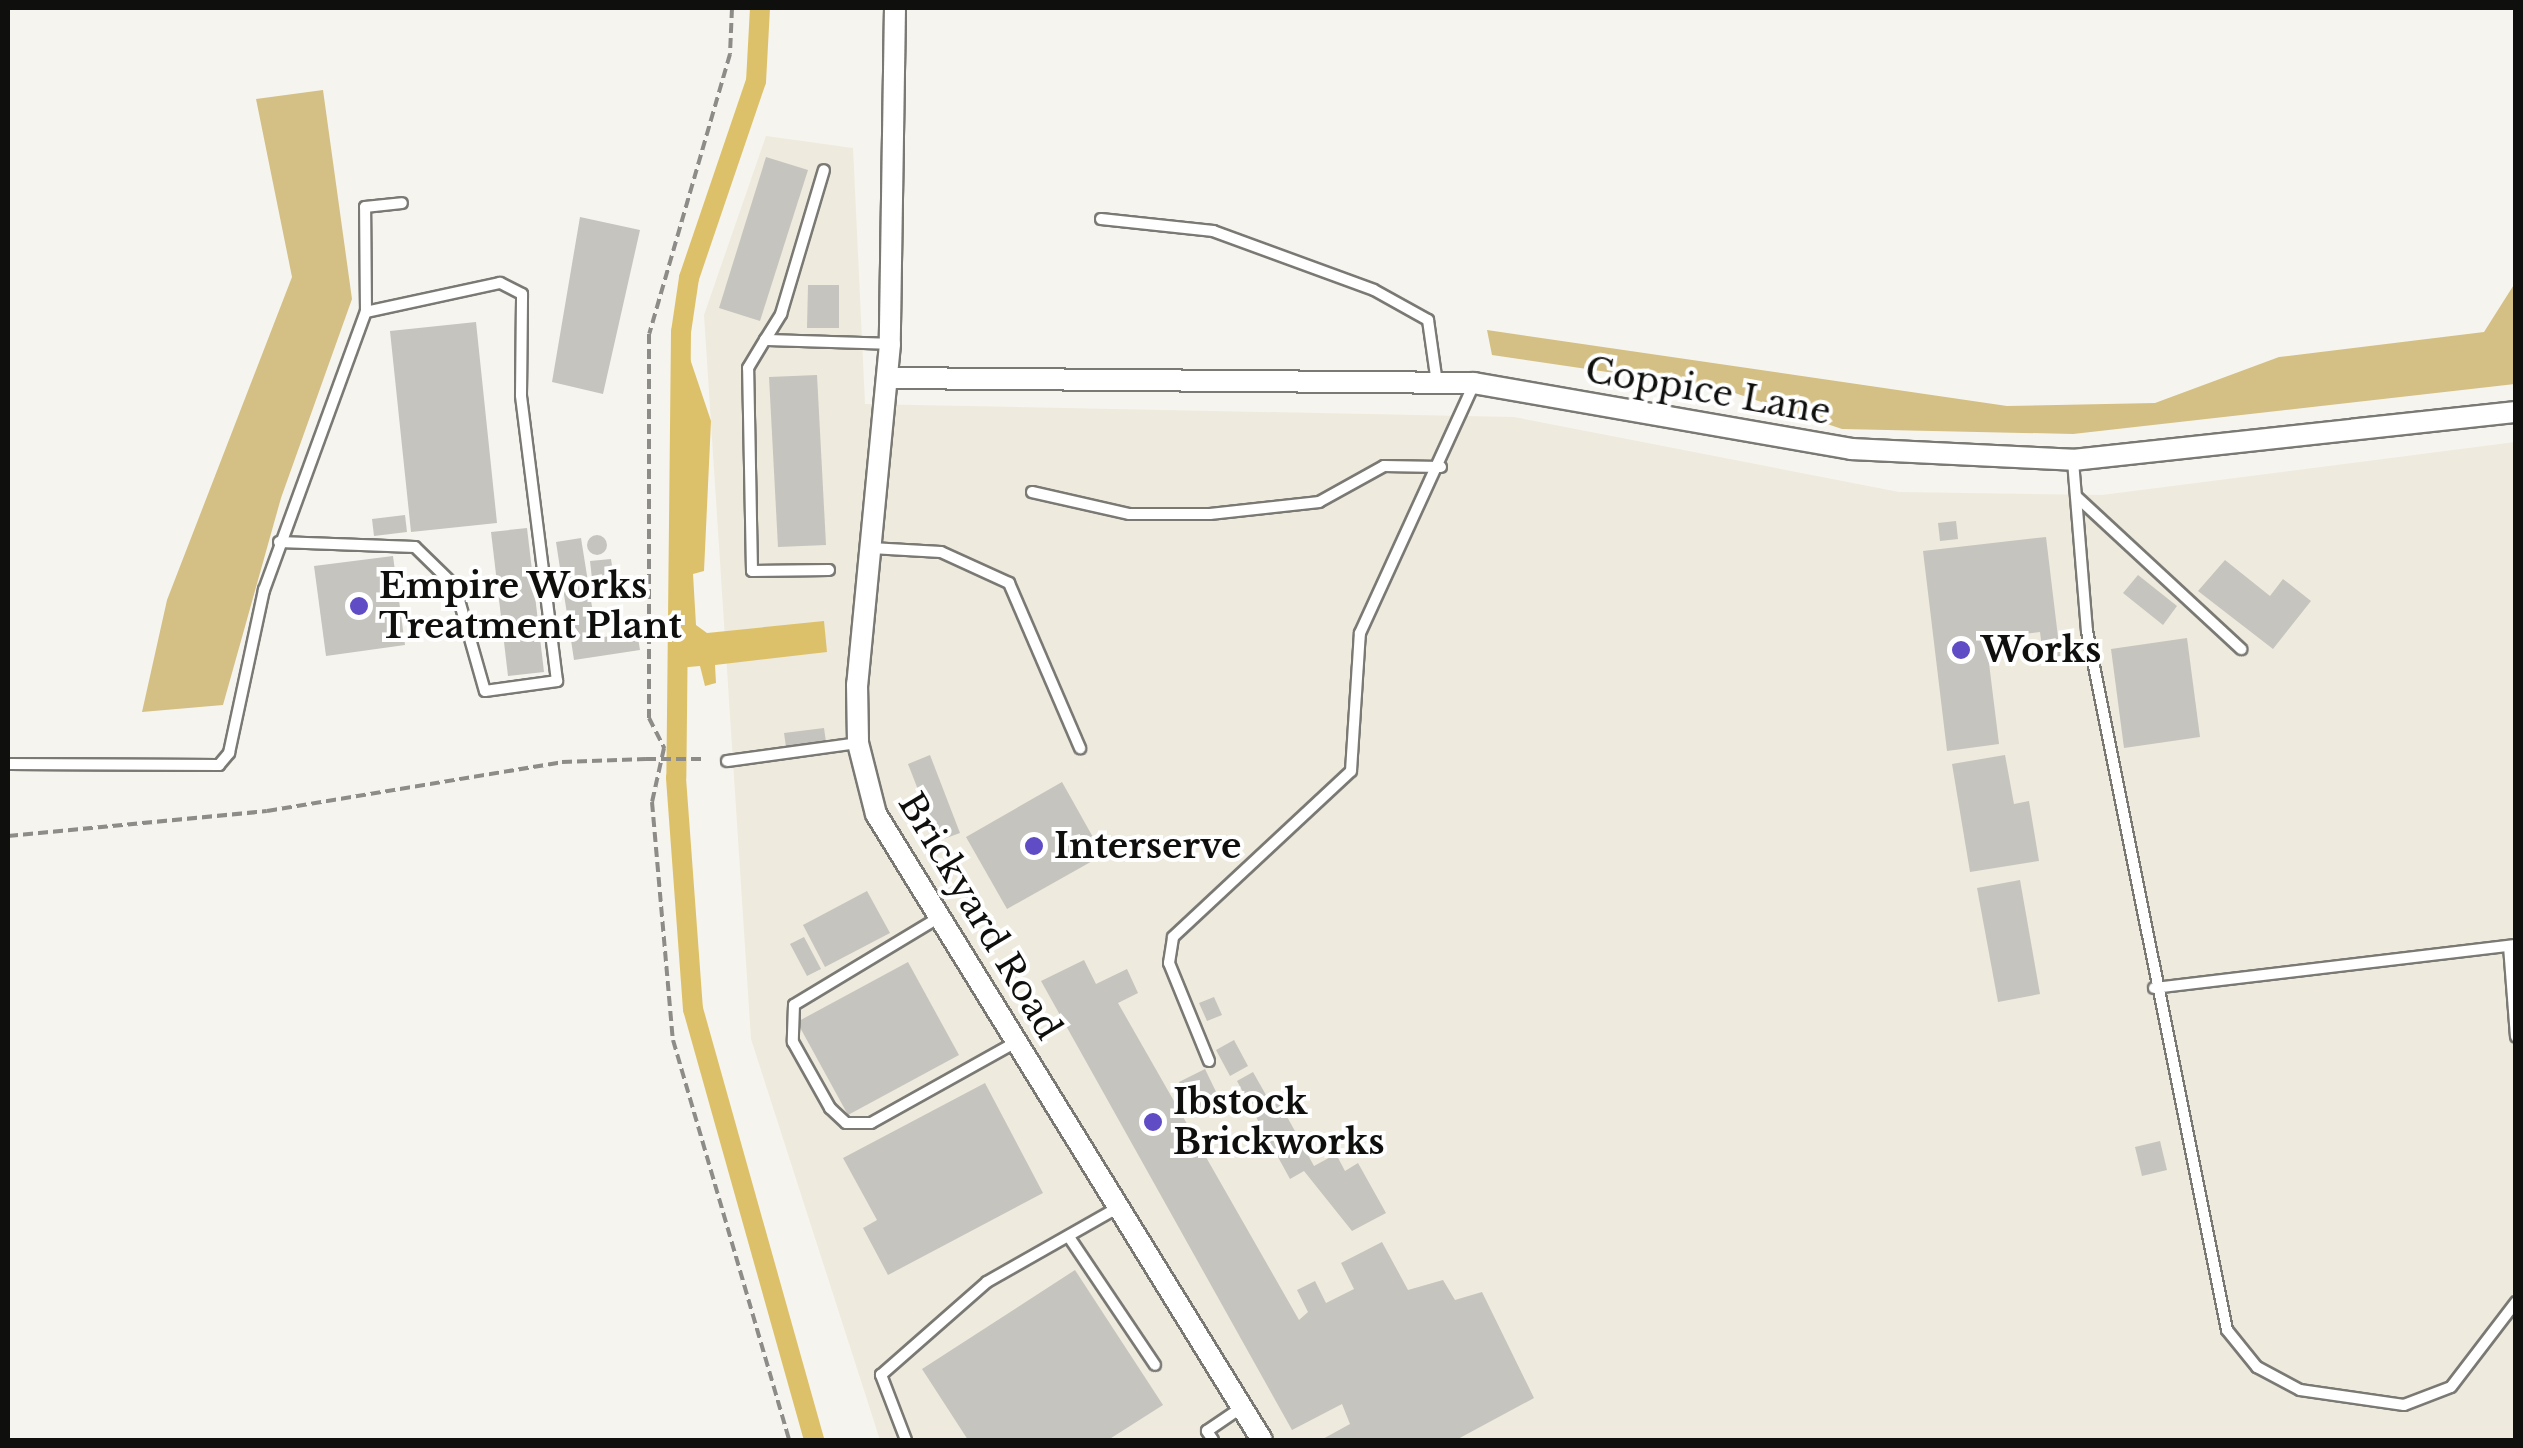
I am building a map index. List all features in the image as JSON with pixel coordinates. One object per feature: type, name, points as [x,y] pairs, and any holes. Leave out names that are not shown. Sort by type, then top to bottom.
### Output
[{"type":"street","name":"Brickyard Road","points":[[894,8],[898,183],[888,378],[871,548],[858,743],[876,814],[1262,1440]]},
{"type":"street","name":"Coppice Lane","points":[[888,378],[1474,383],[1852,449],[1933,450],[2073,460],[2516,412]]},
{"type":"lane","points":[[824,170],[781,314],[748,368],[752,571],[829,570]]},
{"type":"lane","points":[[8,764],[219,764],[279,542],[366,312],[365,207],[402,203]]},
{"type":"lane","points":[[1101,219],[1213,231],[1374,290],[1428,320],[1437,383]]},
{"type":"lane","points":[[279,542],[415,547],[455,586],[485,691],[557,680],[522,395],[522,294],[500,283],[366,312]]},
{"type":"lane","points":[[764,340],[890,344]]},
{"type":"lane","points":[[1209,1061],[1169,963],[1173,938],[1352,770],[1360,633],[1440,467],[1474,383]]},
{"type":"lane","points":[[2073,460],[2087,631],[2154,988],[2227,1330],[2257,1367],[2300,1390],[2404,1405],[2451,1386],[2516,1302]]},
{"type":"lane","points":[[1032,492],[1129,514],[1210,514],[1319,502],[1384,466],[1440,467]]},
{"type":"lane","points":[[2076,496],[2241,649]]},
{"type":"lane","points":[[871,548],[951,554],[1009,583],[1080,748]]},
{"type":"lane","points":[[727,760],[858,743]]},
{"type":"lane","points":[[938,918],[794,1004],[793,1042],[830,1108],[846,1123],[871,1123],[1016,1042]]},
{"type":"lane","points":[[2154,988],[2512,946],[2516,1037]]},
{"type":"lane","points":[[906,1440],[881,1375],[987,1282],[1120,1206]]},
{"type":"lane","points":[[1069,1237],[1155,1365]]},
{"type":"lane","points":[[1213,1440],[1207,1431],[1243,1406]]},
{"type":"path","points":[[732,8],[730,54],[649,334],[649,718],[664,748],[652,802],[673,1040],[789,1440]]},
{"type":"path","points":[[8,836],[266,811],[562,762],[702,759]]},
{"type":"shaded area","points":[[323,90],[352,299],[281,498],[223,705],[142,712],[167,600],[292,277],[256,99]]},
{"type":"shaded area","points":[[766,136],[853,148],[865,404],[1514,417],[1899,492],[2102,495],[2515,442],[2515,1440],[880,1440],[751,1039],[704,315]]},
{"type":"shaded area","points":[[2515,283],[2515,384],[2073,434],[1842,429],[1723,389],[1492,355],[1487,330],[2007,406],[2155,403],[2279,357],[2484,332]]},
{"type":"shaded area","points":[[681,332],[711,421],[704,571],[693,574],[696,625],[707,633],[824,621],[827,652],[715,665],[716,683],[705,686],[700,666],[677,668]]},
{"type":"building","points":[[766,157],[808,170],[760,321],[719,308]]},
{"type":"building","points":[[580,217],[640,230],[603,394],[552,382]]},
{"type":"building","points":[[808,285],[839,285],[839,328],[807,328]]},
{"type":"building","points":[[476,322],[497,523],[411,532],[390,331]]},
{"type":"building","points":[[817,375],[826,545],[778,547],[769,377]]},
{"type":"building","points":[[405,515],[407,532],[374,536],[372,519]]},
{"type":"building","name":"Works","points":[[1956,521],[1958,539],[1940,541],[1938,523]]},
{"type":"building","points":[[527,528],[544,672],[508,676],[491,532]]},
{"type":"building","points":[[597,535],[607,545],[597,555],[587,545]]},
{"type":"building","name":"Works","points":[[2046,537],[2061,662],[2044,664],[2040,632],[1986,639],[1999,744],[1947,751],[1923,551]]},
{"type":"building","points":[[581,538],[597,638],[637,632],[640,650],[574,660],[556,542]]},
{"type":"building","name":"Empire Works Treatment Plant","points":[[393,556],[405,645],[326,656],[314,566]]},
{"type":"building","points":[[611,559],[615,585],[593,588],[590,561]]},
{"type":"building","name":"Works","points":[[2225,560],[2270,596],[2283,579],[2311,601],[2273,649],[2198,591]]},
{"type":"building","name":"Works","points":[[2138,575],[2177,606],[2163,625],[2123,593]]},
{"type":"building","name":"Works","points":[[2187,638],[2200,737],[2124,748],[2111,649]]},
{"type":"building","points":[[824,728],[826,742],[786,747],[784,733]]},
{"type":"building","name":"Interserve","points":[[930,755],[960,833],[938,841],[908,764]]},
{"type":"building","name":"Works","points":[[2005,755],[2014,804],[2029,801],[2039,861],[1970,872],[1952,764]]},
{"type":"building","name":"Interserve","points":[[1062,782],[1103,855],[1007,909],[966,837]]},
{"type":"building","points":[[2020,880],[2040,994],[1998,1002],[1977,888]]},
{"type":"building","points":[[867,891],[890,933],[825,967],[803,925]]},
{"type":"building","points":[[804,937],[821,969],[807,976],[790,944]]},
{"type":"building","name":"Ibstock Brickworks","points":[[1084,960],[1096,984],[1127,969],[1138,993],[1118,1003],[1299,1320],[1308,1312],[1297,1290],[1315,1281],[1326,1303],[1354,1289],[1341,1263],[1382,1242],[1408,1290],[1443,1280],[1455,1300],[1482,1292],[1534,1398],[1456,1440],[1321,1440],[1350,1424],[1342,1404],[1292,1430],[1041,981]]},
{"type":"building","points":[[908,962],[959,1055],[848,1115],[797,1022]]},
{"type":"building","name":"Ibstock Brickworks","points":[[1214,997],[1222,1015],[1207,1021],[1199,1003]]},
{"type":"building","name":"Ibstock Brickworks","points":[[1234,1040],[1248,1066],[1230,1076],[1216,1050]]},
{"type":"building","name":"Ibstock Brickworks","points":[[1205,1069],[1220,1100],[1195,1113],[1179,1082]]},
{"type":"building","name":"Ibstock Brickworks","points":[[1253,1072],[1266,1095],[1250,1105],[1237,1081]]},
{"type":"building","points":[[985,1083],[1043,1193],[888,1275],[863,1228],[877,1220],[843,1158]]},
{"type":"building","name":"Ibstock Brickworks","points":[[1279,1102],[1314,1166],[1336,1154],[1345,1171],[1358,1163],[1386,1213],[1352,1231],[1304,1171],[1290,1179],[1255,1115]]},
{"type":"building","points":[[2160,1141],[2167,1170],[2142,1176],[2135,1147]]},
{"type":"building","points":[[1075,1270],[1163,1405],[1108,1440],[968,1440],[922,1369]]},
{"type":"waterway","points":[[760,8],[756,81],[689,278],[681,332],[676,778],[693,1009],[814,1440]]},
{"type":"place","name":"Empire Works Treatment Plant","points":[[359,606]]},
{"type":"place","name":"Works","points":[[1961,650]]},
{"type":"place","name":"Interserve","points":[[1034,846]]},
{"type":"place","name":"Ibstock Brickworks","points":[[1153,1122]]}]
